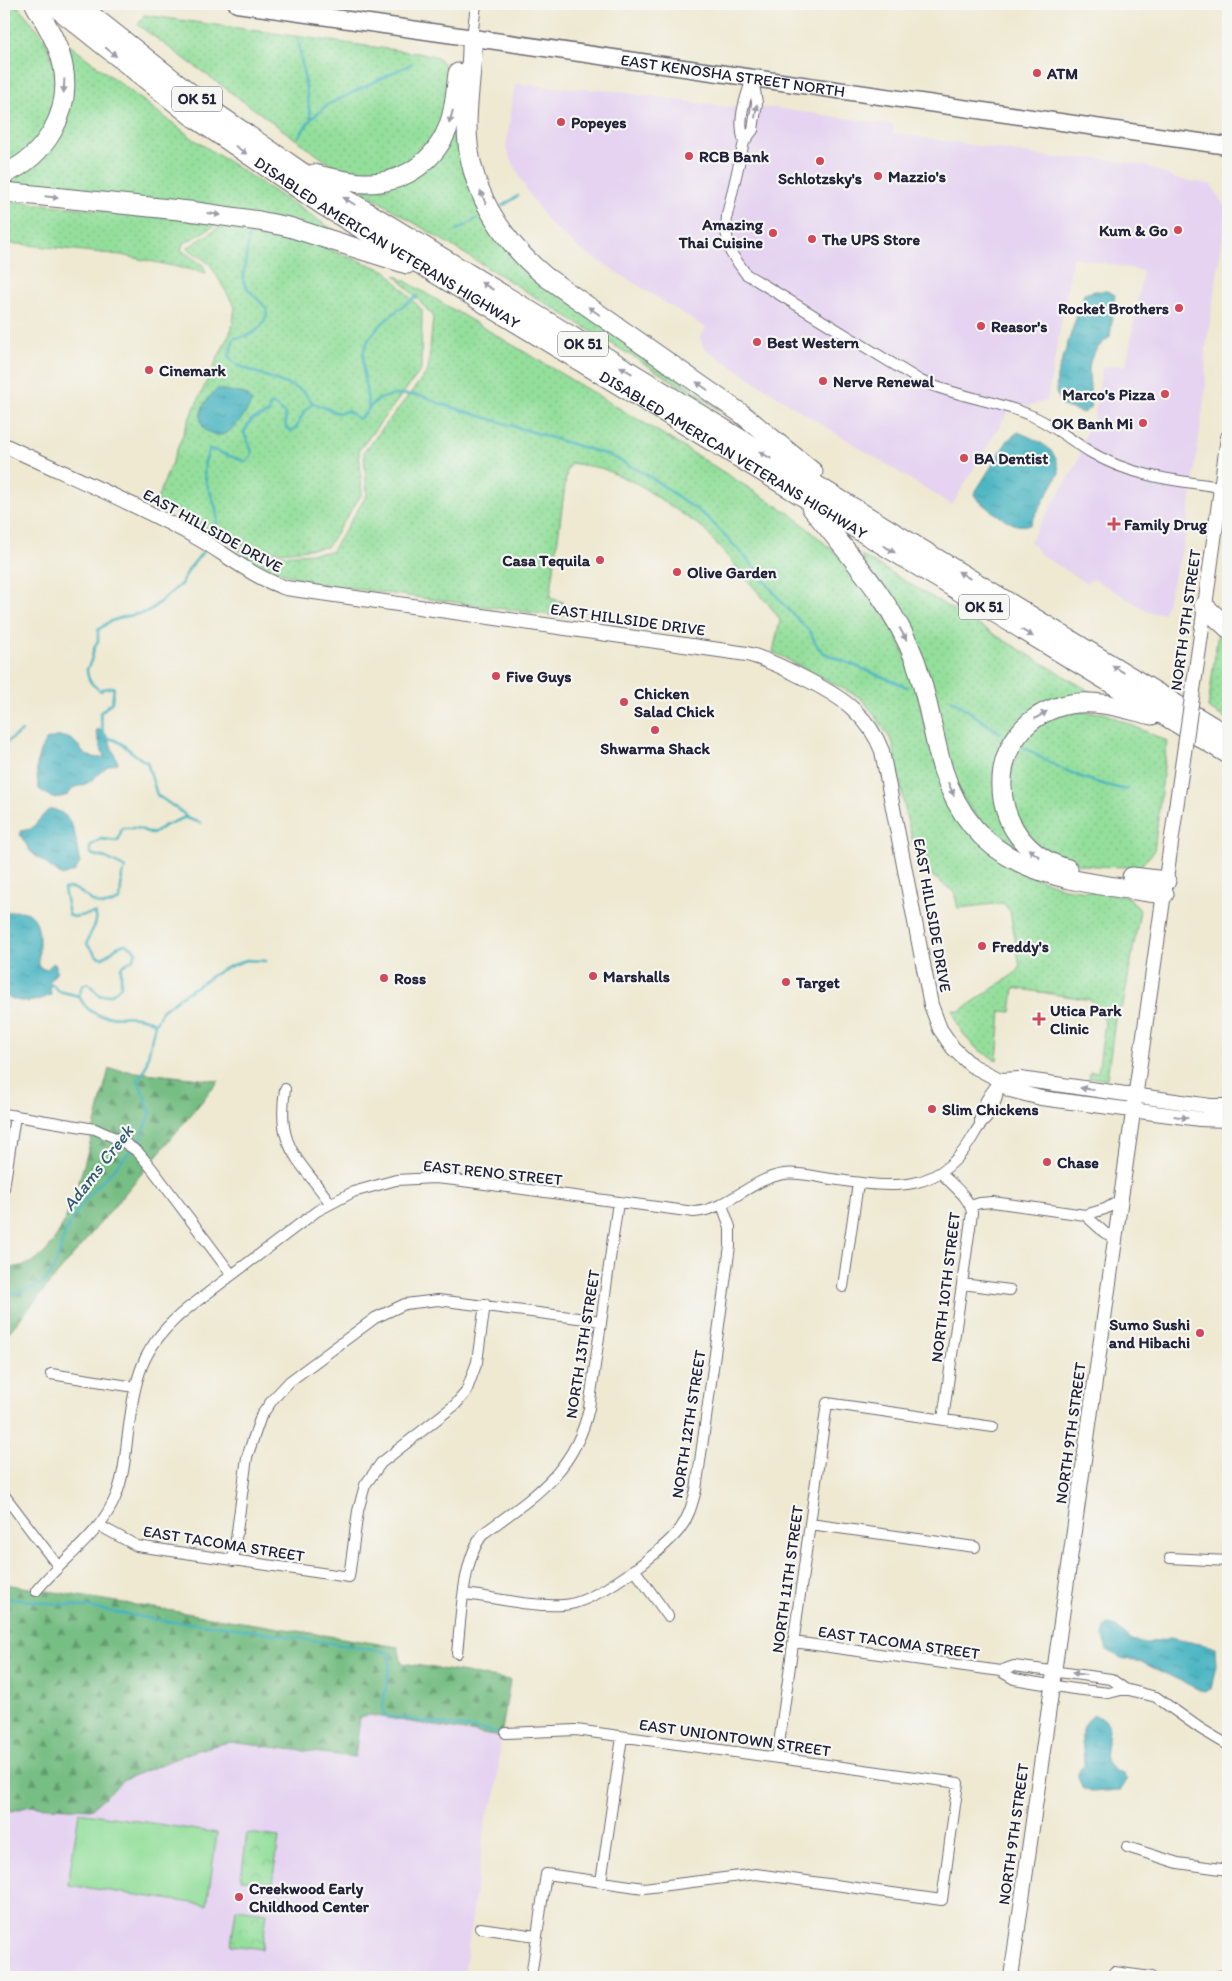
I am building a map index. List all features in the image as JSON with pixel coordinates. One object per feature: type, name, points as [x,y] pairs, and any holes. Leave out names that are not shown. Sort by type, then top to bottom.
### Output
[{"type":"highway","points":[[4,174],[22,165],[40,149],[56,126],[63,101],[65,78],[62,59],[35,4]]},
{"type":"highway","name":"DISABLED AMERICAN VETERANS HIGHWAY","points":[[52,4],[140,76],[258,162],[324,206],[1228,754]]},
{"type":"highway","name":"DISABLED AMERICAN VETERANS HIGHWAY","points":[[77,4],[213,111],[300,171],[1228,736]]},
{"type":"highway","points":[[300,171],[366,183],[395,179],[419,167],[433,154],[447,130],[453,110],[460,58],[472,38]]},
{"type":"highway","points":[[472,38],[473,60],[467,120],[469,146],[477,180],[490,214],[517,251],[530,264],[568,293],[742,414],[866,516]]},
{"type":"highway","points":[[4,192],[189,211],[259,221],[289,227],[433,271]]},
{"type":"highway","points":[[802,496],[864,572],[887,605],[908,643],[927,698],[938,751],[948,784],[960,808],[979,833],[1012,859],[1042,873],[1074,881],[1165,888]]},
{"type":"highway","points":[[1204,606],[1228,628]]},
{"type":"highway","points":[[1165,888],[1079,871],[1047,861],[1023,844],[1012,827],[1002,798],[1001,783],[1006,757],[1018,736],[1032,721],[1048,711],[1068,704],[1093,703],[1166,718]]},
{"type":"main road","name":"EAST KENOSHA STREET NORTH","points":[[237,4],[310,9],[472,38],[1228,146]]},
{"type":"street","points":[[472,38],[476,4]]},
{"type":"street","points":[[752,78],[757,103],[753,130],[744,142],[726,225],[728,242],[737,263],[752,279],[921,382],[1026,413],[1051,425],[1093,454],[1127,469],[1156,478],[1225,487]]},
{"type":"street","name":"NORTH 9TH STREET","points":[[1011,1977],[1204,606],[1225,487],[1228,437]]},
{"type":"street","name":"EAST HILLSIDE DRIVE","points":[[4,445],[195,536],[265,581],[286,588],[747,654],[775,664],[842,700],[866,722],[875,735],[882,751],[935,1018],[953,1048],[971,1065],[1000,1080],[1010,1090],[1041,1098],[1206,1120],[1228,1120]]},
{"type":"street","name":"EAST HILLSIDE DRIVE","points":[[1000,1080],[1020,1079],[1210,1106],[1228,1106]]},
{"type":"street","points":[[941,1172],[965,1149],[980,1123],[987,1119],[997,1098],[1000,1080]]},
{"type":"street","points":[[285,1089],[282,1112],[286,1139],[296,1158],[330,1203]]},
{"type":"street","points":[[4,1114],[95,1129],[122,1141],[138,1152],[154,1170],[232,1275]]},
{"type":"street","points":[[4,1188],[15,1116]]},
{"type":"street","name":"EAST RENO STREET","points":[[36,1591],[58,1566],[89,1539],[100,1526],[112,1506],[121,1483],[135,1387],[146,1355],[161,1331],[188,1308],[330,1203],[353,1192],[377,1184],[415,1178],[435,1178],[706,1212],[722,1205],[753,1184],[784,1174],[878,1186],[906,1186],[930,1179],[941,1172]]},
{"type":"street","name":"NORTH 10TH STREET","points":[[941,1172],[971,1206],[943,1419]]},
{"type":"street","points":[[843,1288],[858,1183]]},
{"type":"street","points":[[971,1206],[993,1202],[1085,1215],[1105,1209],[1121,1200]]},
{"type":"street","name":"NORTH 13TH STREET","points":[[457,1653],[469,1562],[478,1540],[484,1533],[545,1486],[563,1467],[577,1446],[589,1408],[618,1202]]},
{"type":"street","name":"NORTH 12TH STREET","points":[[634,1568],[665,1544],[680,1529],[688,1515],[696,1490],[730,1246],[730,1227],[722,1205]]},
{"type":"street","points":[[1085,1215],[1097,1224],[1104,1233],[1115,1238]]},
{"type":"street","points":[[962,1284],[1010,1290]]},
{"type":"street","points":[[233,1561],[250,1445],[267,1406],[290,1382],[375,1318],[405,1304],[438,1300],[485,1304],[601,1320]]},
{"type":"street","name":"EAST TACOMA STREET","points":[[100,1526],[137,1546],[349,1577],[358,1511],[365,1485],[381,1463],[455,1406],[466,1392],[477,1362],[485,1304]]},
{"type":"street","points":[[51,1374],[135,1387]]},
{"type":"street","name":"NORTH 11TH STREET","points":[[777,1758],[827,1403],[943,1419]]},
{"type":"street","points":[[943,1419],[993,1427]]},
{"type":"street","points":[[4,1495],[58,1566]]},
{"type":"street","points":[[810,1524],[975,1547]]},
{"type":"street","points":[[1170,1558],[1228,1561]]},
{"type":"street","points":[[465,1594],[540,1604],[564,1605],[590,1598],[634,1568],[668,1616]]},
{"type":"street","name":"EAST TACOMA STREET","points":[[794,1642],[1000,1671],[1014,1679],[1109,1693],[1125,1688]]},
{"type":"street","name":"EAST TACOMA STREET","points":[[1000,1671],[1014,1666],[1111,1679],[1125,1688],[1156,1697],[1228,1745]]},
{"type":"street","name":"EAST UNIONTOWN STREET","points":[[506,1733],[576,1730],[958,1783],[942,1900],[756,1874],[644,1888],[601,1882]]},
{"type":"street","points":[[531,1977],[546,1874],[601,1882],[622,1737]]},
{"type":"street","points":[[1128,1847],[1178,1863],[1228,1870]]},
{"type":"street","points":[[480,1928],[536,1936]]},
{"type":"street","points":[[1114,1972],[1151,1977]]},
{"type":"street","points":[[1215,1977],[1228,1974]]},
{"type":"shaded area","points":[[515,84],[613,91],[727,107],[775,108],[893,125],[893,133],[1056,158],[1095,158],[1144,165],[1176,179],[1211,184],[1227,209],[1205,354],[1206,386],[1186,535],[1164,613],[1151,613],[1094,579],[1086,583],[1040,554],[1030,541],[1078,462],[1085,433],[1094,418],[1102,368],[1116,365],[1126,366],[1143,271],[1073,257],[1047,401],[1008,412],[952,505],[797,409],[704,348],[700,338],[706,328],[581,250],[549,223],[528,193],[506,149]]},
{"type":"shaded area","name":"Creekwood Early Childhood Center","points":[[370,1715],[501,1737],[496,1796],[486,1816],[464,1977],[4,1977],[4,1813],[30,1806],[91,1809],[125,1779],[197,1750],[229,1742],[281,1747]]},
{"type":"green space","points":[[4,4],[16,4],[44,37],[56,70],[57,104],[33,150],[4,166]]},
{"type":"green space","points":[[144,15],[431,55],[441,61],[447,70],[450,81],[447,104],[431,144],[423,154],[396,169],[379,174],[362,175],[341,172],[138,25]]},
{"type":"green space","points":[[64,41],[195,140],[352,242],[4,189],[4,179],[50,144]]},
{"type":"green space","points":[[459,118],[493,231],[522,268],[738,421],[359,189],[387,188]]},
{"type":"green space","points":[[4,200],[219,223],[183,244],[181,250],[203,265],[206,273],[121,255],[19,244],[5,244],[4,246]]},
{"type":"green space","points":[[224,224],[318,245],[386,271],[422,310],[421,370],[359,450],[362,494],[327,547],[280,552],[234,543],[156,502],[190,417],[232,328],[235,307],[210,264],[187,248]]},
{"type":"green space","points":[[395,275],[664,435],[792,515],[846,562],[895,631],[915,681],[932,756],[1019,871],[1064,888],[1128,896],[1140,910],[1123,1006],[1116,1013],[1107,1078],[1089,1078],[1090,1072],[1098,1072],[1105,1022],[1091,1000],[1014,988],[1011,1012],[1001,1011],[997,1060],[974,1046],[964,1035],[953,1010],[960,1011],[1018,971],[1020,967],[1010,911],[1003,903],[958,908],[954,892],[919,866],[906,815],[893,743],[875,715],[861,698],[773,652],[780,620],[774,611],[703,528],[638,484],[601,468],[571,463],[567,470],[550,598],[563,602],[567,608],[564,615],[558,616],[311,583],[253,562],[237,548],[278,555],[331,552],[367,495],[364,452],[428,371],[433,316]]},
{"type":"green space","points":[[861,555],[1106,701],[1047,707],[997,776],[1035,859],[1002,848],[957,795],[932,703]]},
{"type":"green space","points":[[1218,632],[1228,638],[1228,720],[1208,708]]},
{"type":"green space","points":[[1079,712],[1104,713],[1167,741],[1154,852],[1139,867],[1091,866],[1056,858],[1044,852],[1033,839],[1021,823],[1014,807],[1010,790],[1011,773],[1016,757],[1024,742],[1037,728],[1053,717]]},
{"type":"green space","points":[[109,1069],[219,1081],[4,1338],[4,1268],[22,1266],[38,1258],[48,1249],[58,1233],[77,1189]]},
{"type":"green space","points":[[4,1584],[398,1647],[402,1663],[510,1680],[501,1737],[370,1715],[360,1717],[355,1757],[229,1742],[197,1750],[125,1779],[91,1809],[30,1806],[4,1813]]},
{"type":"green space","points":[[79,1812],[217,1833],[207,1905],[68,1885]]},
{"type":"green space","points":[[247,1833],[279,1837],[272,1884],[241,1879]]},
{"type":"green space","points":[[236,1909],[267,1913],[262,1949],[231,1945]]},
{"type":"water","points":[[1095,291],[1107,291],[1115,295],[1110,337],[1094,353],[1090,361],[1090,408],[1083,413],[1063,406],[1056,393],[1057,376],[1084,294]]},
{"type":"water","points":[[218,389],[245,394],[252,401],[247,411],[230,431],[218,435],[205,430],[202,424],[201,413],[209,397]]},
{"type":"water","points":[[1018,432],[1046,446],[1058,464],[1059,473],[1030,525],[1018,525],[1007,520],[986,507],[974,494],[1008,440]]},
{"type":"water","points":[[99,729],[108,738],[118,763],[108,766],[88,783],[73,788],[68,795],[52,798],[39,789],[37,763],[40,751],[46,740],[64,737],[74,741],[85,755],[98,758],[104,757],[96,731]]},
{"type":"water","points":[[52,809],[61,812],[71,823],[76,838],[80,863],[75,871],[62,876],[31,852],[20,835],[21,831],[31,829],[47,811]]},
{"type":"water","points":[[26,912],[32,916],[36,923],[39,940],[39,966],[47,969],[53,963],[56,965],[56,973],[49,982],[53,985],[50,987],[51,995],[39,1000],[21,1001],[4,994],[4,913]]},
{"type":"water","points":[[1109,1625],[1116,1627],[1131,1640],[1147,1643],[1170,1638],[1215,1647],[1216,1666],[1211,1689],[1204,1692],[1141,1662],[1121,1658],[1107,1650],[1103,1638],[1104,1628]]},
{"type":"water","points":[[1094,1715],[1104,1719],[1109,1725],[1106,1760],[1114,1770],[1123,1774],[1127,1780],[1121,1790],[1091,1792],[1083,1788],[1078,1778],[1078,1773],[1084,1765],[1082,1732],[1088,1720]]},
{"type":"waterway","points":[[298,39],[311,119]]},
{"type":"waterway","name":"Adams Creek","points":[[299,136],[311,119],[327,105],[411,64]]},
{"type":"waterway","points":[[502,206],[518,196]]},
{"type":"waterway","points":[[456,231],[476,219]]},
{"type":"waterway","name":"Adams Creek","points":[[210,541],[216,528],[217,516],[205,474],[205,462],[210,449],[247,462],[251,451],[244,432],[251,420],[269,413],[270,405],[275,405],[285,414],[286,428],[291,431],[296,428],[304,412],[313,403],[304,392],[242,367],[233,362],[229,356],[234,338],[246,336],[257,330],[266,316],[267,309],[246,287],[243,279],[249,236]]},
{"type":"waterway","points":[[369,409],[364,369],[365,347],[380,325],[417,296]]},
{"type":"waterway","points":[[313,403],[338,413],[348,411],[358,419],[375,402],[381,399],[397,395],[416,395],[611,456],[649,476],[708,518],[748,560],[784,605],[810,632],[818,647],[824,653],[907,687]]},
{"type":"waterway","name":"Adams Creek","points":[[134,1146],[141,1138],[151,1113],[138,1080],[145,1070],[155,1024],[146,1019],[104,1016],[95,1013],[86,1007],[79,996],[82,986],[88,983],[99,995],[109,995],[116,991],[121,986],[121,967],[133,959],[136,953],[133,948],[125,944],[117,947],[103,958],[97,956],[87,944],[95,925],[95,913],[74,917],[69,915],[64,889],[75,889],[99,904],[107,905],[120,900],[122,875],[126,868],[106,858],[93,855],[90,852],[90,846],[101,839],[118,841],[122,828],[137,828],[153,834],[164,826],[186,817],[157,795],[147,762],[123,745],[108,738],[103,732],[100,713],[112,702],[114,687],[101,691],[91,682],[87,669],[98,641],[98,630],[109,622],[148,612],[181,584],[189,569],[206,548]]},
{"type":"waterway","points":[[951,699],[1000,733]]},
{"type":"waterway","points":[[4,744],[22,731]]},
{"type":"waterway","points":[[1023,747],[1073,774],[1127,790]]},
{"type":"waterway","points":[[186,818],[201,823]]},
{"type":"waterway","points":[[155,1024],[162,1011],[221,970],[246,960],[266,961]]},
{"type":"waterway","points":[[53,985],[58,991],[79,996]]},
{"type":"waterway","name":"Adams Creek","points":[[4,1297],[40,1285],[48,1278],[55,1266],[66,1231],[79,1208],[130,1151]]},
{"type":"waterway","points":[[4,1598],[92,1608],[164,1621],[222,1626],[387,1652],[391,1656],[383,1706],[383,1712],[387,1716],[497,1732]]},
{"type":"place","name":"ATM","points":[[1037,73]]},
{"type":"place","name":"Popeyes","points":[[561,122]]},
{"type":"place","name":"RCB Bank","points":[[689,156]]},
{"type":"place","name":"Schlotzsky's","points":[[820,161]]},
{"type":"place","name":"Mazzio's","points":[[878,176]]},
{"type":"place","name":"Kum & Go","points":[[1178,230]]},
{"type":"place","name":"Amazing Thai Cuisine","points":[[773,233]]},
{"type":"place","name":"The UPS Store","points":[[812,239]]},
{"type":"place","name":"Rocket Brothers","points":[[1179,308]]},
{"type":"place","name":"Reasor's","points":[[981,326]]},
{"type":"place","name":"Best Western","points":[[757,342]]},
{"type":"place","name":"Cinemark","points":[[149,370]]},
{"type":"place","name":"Nerve Renewal","points":[[823,381]]},
{"type":"place","name":"Marco's Pizza","points":[[1165,394]]},
{"type":"place","name":"OK Banh Mi","points":[[1143,423]]},
{"type":"place","name":"BA Dentist","points":[[964,458]]},
{"type":"place","name":"Family Drug","points":[[1114,524]]},
{"type":"place","name":"Casa Tequila","points":[[600,560]]},
{"type":"place","name":"Olive Garden","points":[[677,572]]},
{"type":"place","name":"Five Guys","points":[[496,676]]},
{"type":"place","name":"Chicken Salad Chick","points":[[624,702]]},
{"type":"place","name":"Shwarma Shack","points":[[655,730]]},
{"type":"place","name":"Freddy's","points":[[982,946]]},
{"type":"place","name":"Marshalls","points":[[593,976]]},
{"type":"place","name":"Ross","points":[[384,978]]},
{"type":"place","name":"Target","points":[[786,982]]},
{"type":"place","name":"Utica Park Clinic","points":[[1039,1019]]},
{"type":"place","name":"Slim Chickens","points":[[932,1109]]},
{"type":"place","name":"Chase","points":[[1047,1162]]},
{"type":"place","name":"Sumo Sushi and Hibachi","points":[[1200,1333]]},
{"type":"place","name":"Creekwood Early Childhood Center","points":[[239,1897]]}]
